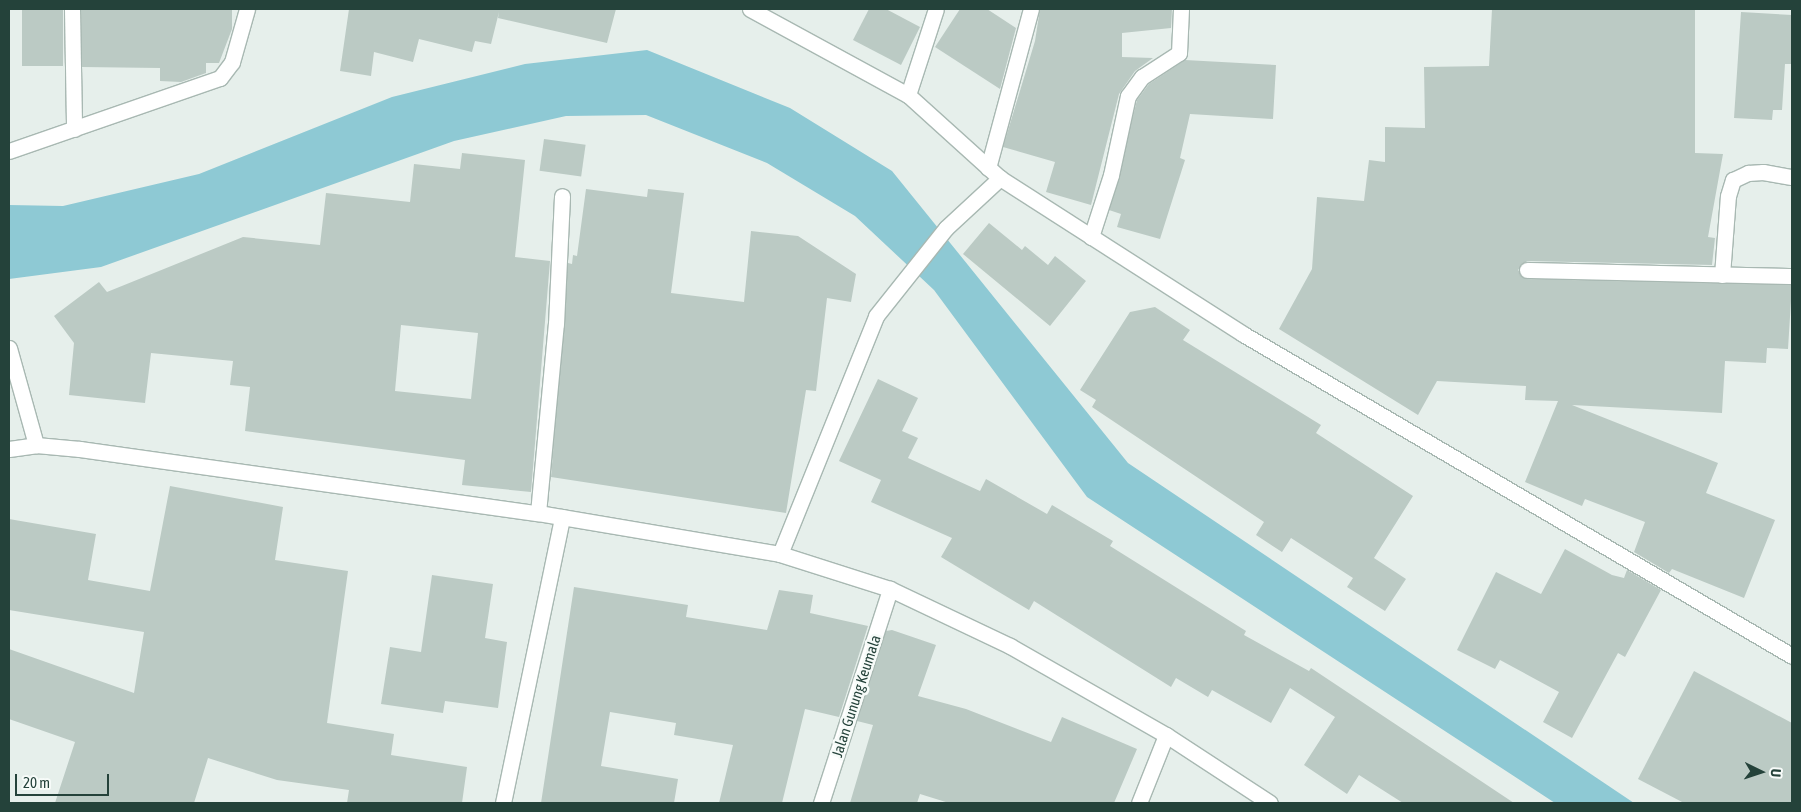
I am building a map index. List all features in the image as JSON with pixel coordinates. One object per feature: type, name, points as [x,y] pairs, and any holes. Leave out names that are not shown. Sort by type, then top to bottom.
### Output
[{"type":"street","points":[[72,9],[74,129]]},
{"type":"street","points":[[9,151],[220,78],[232,62],[247,9]]},
{"type":"street","points":[[750,9],[908,95],[1000,178],[1243,334],[1792,656]]},
{"type":"street","points":[[908,95],[936,9]]},
{"type":"street","points":[[988,168],[1031,9]]},
{"type":"street","points":[[1091,237],[1111,175],[1128,96],[1142,77],[1179,53],[1181,9]]},
{"type":"street","points":[[1722,275],[1728,196],[1734,180],[1748,174],[1792,177]]},
{"type":"street","points":[[780,554],[876,316],[946,228],[1000,178]]},
{"type":"street","points":[[538,513],[556,324],[562,196]]},
{"type":"street","points":[[1527,270],[1792,276]]},
{"type":"street","points":[[9,348],[36,445]]},
{"type":"street","points":[[9,449],[36,445],[538,513],[780,554],[890,589],[1010,646],[1166,735],[1270,803]]},
{"type":"street","points":[[503,803],[562,517]]},
{"type":"street","name":"Jalan Gunung Keumala","points":[[821,803],[890,589]]},
{"type":"street","points":[[1139,803],[1166,735]]},
{"type":"water","points":[[647,50],[790,108],[892,171],[1128,463],[1634,803],[1555,803],[1087,497],[934,290],[855,216],[767,163],[646,115],[566,116],[454,141],[101,267],[9,279],[9,205],[63,206],[199,174],[392,97],[525,64]]},
{"type":"building","points":[[22,9],[63,9],[63,66],[22,66]]},
{"type":"building","points":[[81,9],[232,9],[232,29],[219,63],[206,63],[206,73],[181,82],[160,81],[160,68],[82,67]]},
{"type":"building","points":[[349,9],[616,9],[607,43],[498,18],[499,12],[491,44],[475,41],[472,52],[419,39],[413,62],[374,52],[371,76],[340,71]]},
{"type":"building","points":[[869,9],[886,9],[920,27],[901,65],[853,40]]},
{"type":"building","points":[[960,9],[987,9],[1016,28],[1000,89],[935,47]]},
{"type":"building","points":[[1040,9],[1172,9],[1171,28],[1122,33],[1122,57],[1153,58],[1135,71],[1119,94],[1091,205],[1046,192],[1055,162],[1003,147],[1035,41]]},
{"type":"building","points":[[1492,9],[1695,9],[1695,153],[1723,154],[1708,237],[1715,238],[1712,265],[1527,261],[1518,270],[1527,279],[1792,285],[1788,349],[1767,348],[1766,363],[1725,361],[1722,413],[1572,405],[1718,463],[1706,493],[1775,520],[1744,598],[1672,569],[1669,573],[1634,552],[1645,522],[1585,499],[1582,506],[1525,482],[1558,401],[1525,400],[1526,386],[1437,381],[1418,415],[1279,329],[1312,269],[1317,197],[1364,201],[1369,160],[1385,162],[1385,127],[1425,128],[1424,67],[1489,66]]},
{"type":"building","points":[[1741,12],[1792,15],[1792,64],[1785,64],[1782,110],[1773,110],[1772,120],[1734,118]]},
{"type":"building","points":[[1185,60],[1276,65],[1273,119],[1190,114],[1180,158],[1185,160],[1160,239],[1117,227],[1121,214],[1109,210],[1137,100],[1149,84]]},
{"type":"building","points":[[544,139],[586,145],[581,177],[540,171]]},
{"type":"building","points":[[462,153],[525,160],[515,257],[550,261],[531,492],[462,485],[465,460],[245,431],[250,387],[230,385],[233,361],[151,353],[145,403],[69,395],[74,343],[54,316],[99,282],[107,292],[243,237],[320,245],[326,193],[410,202],[414,164],[460,169]],"holes":[[[401,325],[478,333],[471,399],[395,391]]]},
{"type":"building","points":[[586,189],[647,197],[648,189],[684,193],[671,293],[744,302],[751,231],[798,236],[856,274],[851,302],[827,298],[816,391],[806,390],[786,513],[551,477],[568,263],[572,264],[573,255],[577,256]]},
{"type":"building","points":[[989,223],[1022,250],[1025,246],[1048,265],[1055,256],[1086,281],[1050,326],[963,254]]},
{"type":"building","points":[[1155,307],[1190,330],[1183,340],[1321,425],[1316,433],[1413,496],[1374,558],[1406,579],[1385,611],[1347,587],[1353,578],[1291,538],[1282,552],[1256,535],[1264,522],[1092,407],[1096,400],[1080,390],[1130,312]]},
{"type":"building","points":[[878,379],[918,398],[902,431],[918,438],[908,458],[980,491],[986,479],[1047,514],[1052,505],[1113,541],[1110,546],[1246,631],[1244,635],[1309,671],[1311,668],[1514,803],[1403,803],[1359,775],[1347,794],[1304,765],[1335,717],[1290,688],[1271,723],[1212,690],[1208,697],[1176,678],[1171,687],[1034,601],[1029,610],[941,557],[952,538],[871,502],[881,480],[839,461]]},
{"type":"building","points":[[170,486],[283,507],[275,560],[348,571],[327,723],[394,734],[391,755],[467,767],[462,803],[347,803],[349,790],[277,780],[208,758],[194,803],[55,803],[75,742],[9,719],[9,649],[134,693],[144,632],[9,610],[9,519],[96,534],[88,580],[150,591]]},
{"type":"building","points":[[1565,549],[1612,575],[1624,578],[1627,570],[1661,590],[1625,657],[1618,653],[1572,738],[1543,722],[1559,692],[1500,660],[1495,669],[1457,650],[1496,572],[1541,594]]},
{"type":"building","points":[[432,575],[493,584],[485,638],[507,642],[498,708],[445,701],[443,713],[381,704],[390,647],[421,652]]},
{"type":"building","points":[[574,587],[688,605],[686,617],[767,630],[779,590],[813,595],[810,613],[868,626],[839,717],[805,709],[782,803],[719,803],[733,745],[674,735],[676,723],[610,712],[601,766],[678,779],[674,803],[541,803]]},
{"type":"building","points":[[892,630],[936,645],[918,696],[966,709],[1051,742],[1062,717],[1137,749],[1114,803],[949,803],[920,794],[917,803],[850,803],[873,725],[857,721],[886,631]]},
{"type":"building","points":[[1694,671],[1792,723],[1792,803],[1684,803],[1638,779]]}]
